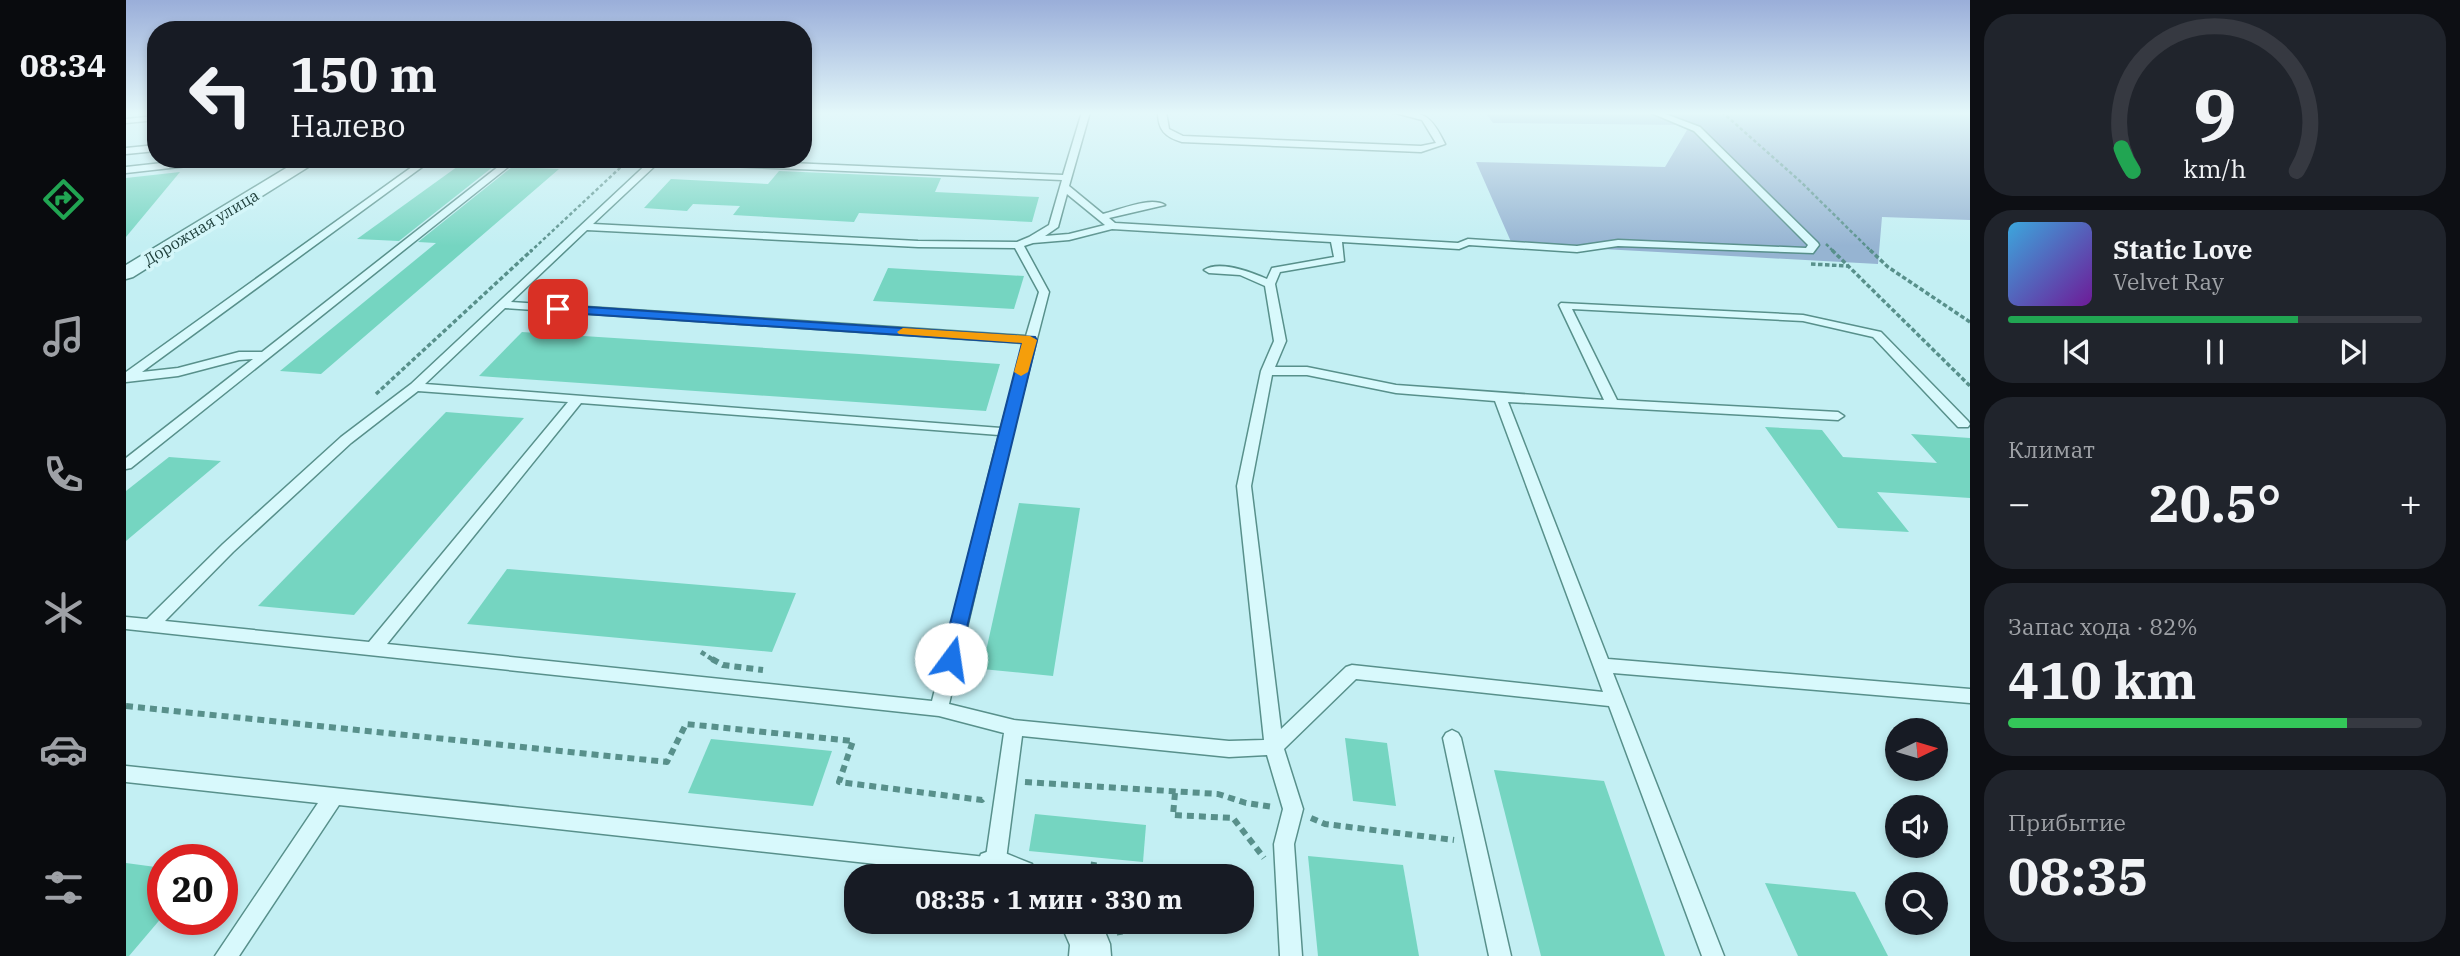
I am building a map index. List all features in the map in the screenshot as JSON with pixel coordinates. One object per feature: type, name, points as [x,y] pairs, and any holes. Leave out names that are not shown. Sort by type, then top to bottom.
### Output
[{"type":"street","name":"Дорожная улица","points":[[126,273],[298,168]]},
{"type":"street","points":[[1085,934],[1090,944],[1090,956]]},
{"type":"lane","points":[[1024,243],[1053,227],[1073,157]]},
{"type":"lane","points":[[587,228],[918,244],[1024,243],[1069,237],[1112,226],[1459,246],[1468,242],[1577,248],[1618,243],[1809,251],[1814,245],[1725,157]]},
{"type":"lane","points":[[126,170],[147,168]]},
{"type":"lane","points":[[127,377],[417,168]]},
{"type":"lane","points":[[126,465],[503,168]]},
{"type":"lane","points":[[150,626],[228,548],[336,449],[415,387],[648,168]]},
{"type":"lane","points":[[812,168],[1066,182],[1112,226]]},
{"type":"lane","points":[[1102,217],[1160,205]]},
{"type":"lane","points":[[1292,956],[1284,844],[1293,810],[1274,747],[1244,486],[1267,371],[1280,341],[1270,284],[1276,270],[1340,259],[1336,239]]},
{"type":"lane","points":[[939,709],[1006,432],[1044,292],[1024,243]]},
{"type":"lane","points":[[1209,270],[1242,272],[1270,284]]},
{"type":"lane","points":[[503,305],[1030,340]]},
{"type":"lane","points":[[1612,403],[1565,305],[1803,318],[1877,334],[1963,424]]},
{"type":"lane","points":[[127,377],[178,372],[239,356],[268,355]]},
{"type":"lane","points":[[1267,371],[1307,371],[1396,389],[1500,398],[1838,416]]},
{"type":"lane","points":[[415,387],[1006,432]]},
{"type":"lane","points":[[1500,398],[1713,956]]},
{"type":"lane","points":[[373,649],[577,400]]},
{"type":"lane","points":[[126,623],[939,709],[1014,728],[1229,749],[1274,747],[1352,672],[1615,700]]},
{"type":"lane","points":[[1601,665],[1970,696]]},
{"type":"lane","points":[[1007,864],[1006,781],[1014,728]]},
{"type":"lane","points":[[1452,738],[1500,956]]},
{"type":"lane","points":[[126,774],[335,795],[937,864]]},
{"type":"lane","points":[[226,956],[335,795]]},
{"type":"path","points":[[1772,157],[1888,267],[1970,322]]},
{"type":"path","points":[[1819,237],[1970,386]]},
{"type":"path","points":[[126,706],[667,762],[686,724],[853,741],[839,782],[982,800],[1006,781],[1218,794],[1246,803],[1293,810],[1325,824],[1475,842]]},
{"type":"path","points":[[1175,793],[1174,815],[1233,818],[1271,867]]},
{"type":"shaded area","points":[[1671,157],[1970,157],[1970,220],[1882,217],[1878,264],[1512,244],[1476,162],[1665,167]]},
{"type":"building","points":[[455,168],[491,168],[399,241],[357,239]]},
{"type":"building","points":[[511,168],[559,169],[321,374],[280,371],[436,243],[418,242]]},
{"type":"building","points":[[779,171],[941,178],[935,192],[1039,197],[1032,222],[859,213],[854,222],[733,215],[740,206],[693,204],[687,211],[644,208],[671,179],[768,184]]},
{"type":"building","points":[[180,172],[126,237],[126,178]]},
{"type":"building","points":[[888,268],[1024,276],[1014,309],[873,301]]},
{"type":"building","points":[[522,332],[1000,364],[986,411],[479,376]]},
{"type":"building","points":[[446,412],[524,418],[354,615],[258,606]]},
{"type":"building","points":[[1765,427],[1822,430],[1843,457],[1937,463],[1911,434],[1970,438],[1970,498],[1877,492],[1909,532],[1838,528]]},
{"type":"building","points":[[169,457],[221,461],[126,541],[126,491]]},
{"type":"building","points":[[1019,503],[1080,508],[1053,676],[982,669]]},
{"type":"building","points":[[507,569],[796,593],[772,652],[467,624]]},
{"type":"building","points":[[1345,738],[1387,743],[1396,806],[1353,801]]},
{"type":"building","points":[[711,739],[832,751],[813,806],[688,793]]},
{"type":"building","points":[[1494,770],[1604,781],[1665,956],[1541,956]]},
{"type":"building","points":[[1035,814],[1146,825],[1143,862],[1029,851]]},
{"type":"building","points":[[1308,856],[1403,865],[1419,956],[1318,956]]},
{"type":"building","points":[[126,863],[147,866],[147,935],[129,956],[126,956]]},
{"type":"building","points":[[1765,883],[1855,892],[1888,956],[1798,956]]},
{"type":"slow traffic","points":[[903,332],[1030,340],[1021,372]]},
{"type":"route","points":[[558,309],[1030,340],[951,659]]}]
